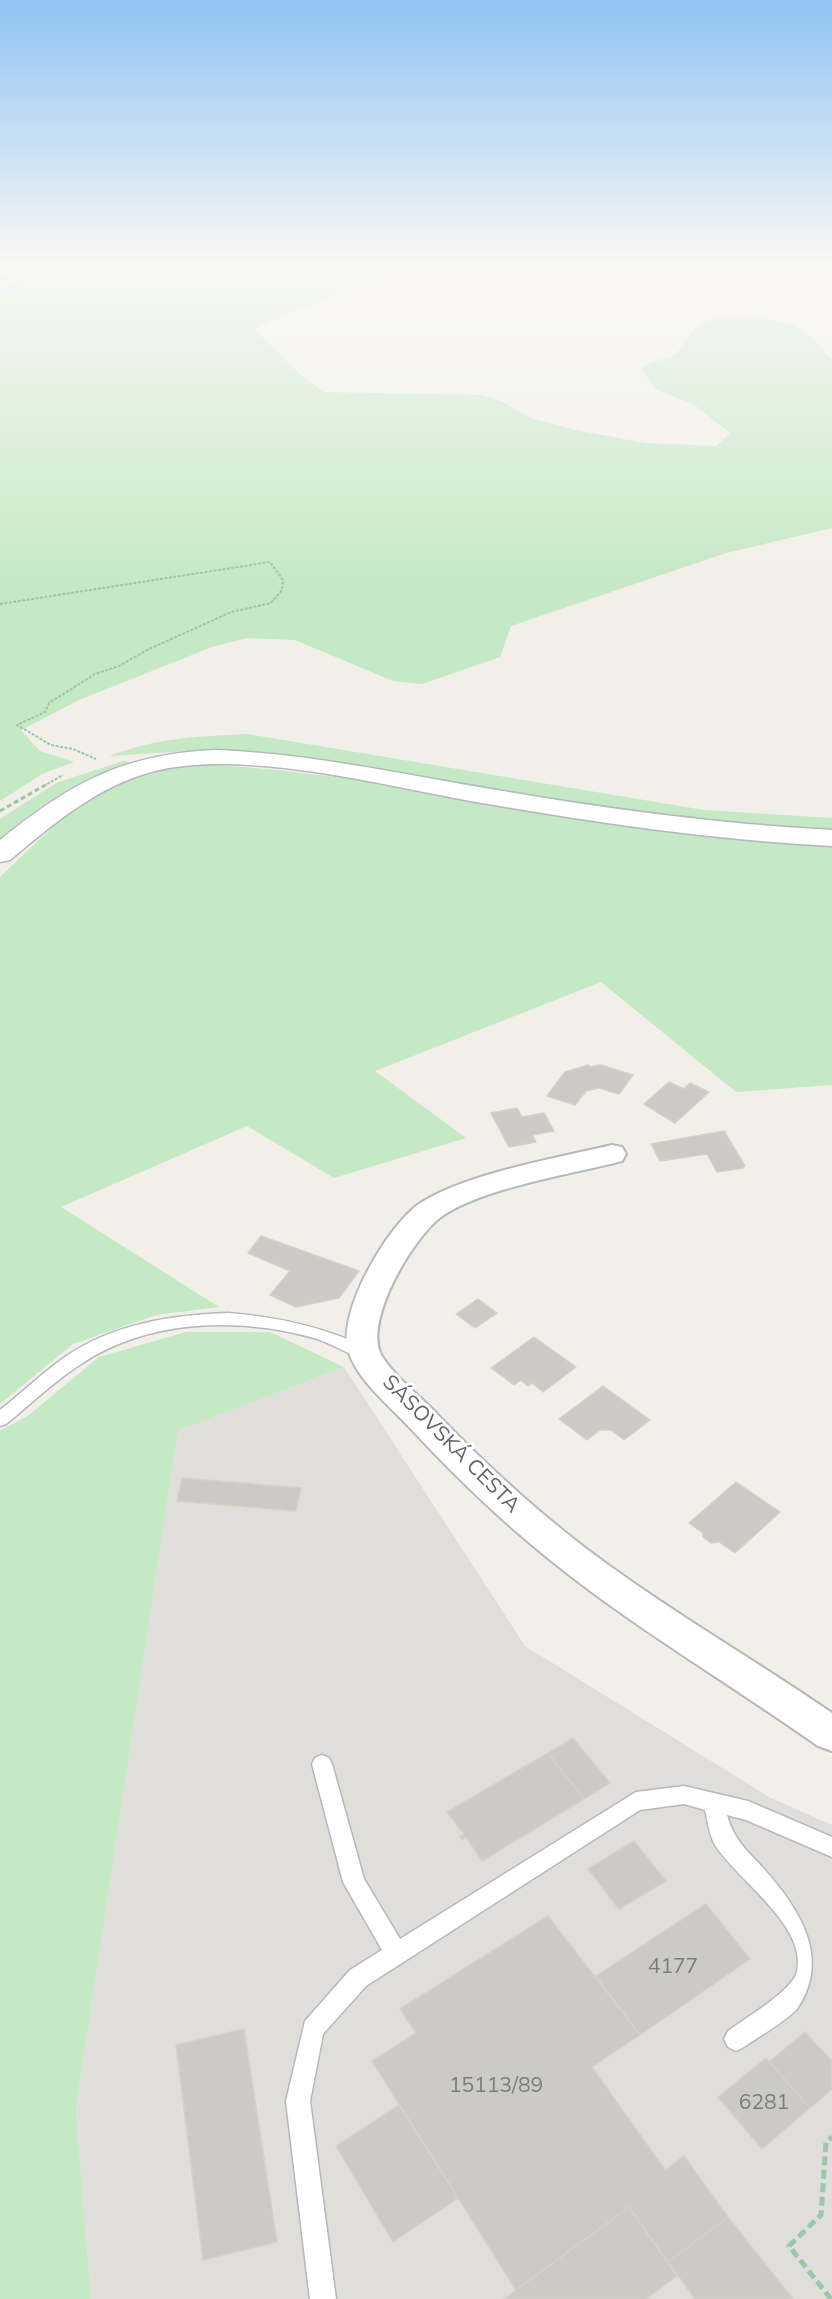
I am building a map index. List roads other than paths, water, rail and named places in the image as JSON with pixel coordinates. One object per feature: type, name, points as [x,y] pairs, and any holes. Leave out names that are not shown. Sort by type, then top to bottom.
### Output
[{"type":"street","points":[[0,854],[56,809],[111,777],[155,763],[197,758],[249,760],[326,769],[683,826],[832,838]]},
{"type":"street","points":[[364,1353],[361,1335],[365,1317],[398,1245],[412,1225],[431,1210],[461,1196],[612,1154]]},
{"type":"street","name":"SÁSOVSKÁ CESTA","points":[[364,1353],[453,1452],[509,1506],[554,1543],[644,1608],[832,1734]]},
{"type":"lane","points":[[0,1419],[52,1375],[84,1353],[128,1334],[177,1322],[225,1319],[275,1323],[320,1334],[364,1353]]},
{"type":"lane","points":[[322,1764],[354,1882],[396,1954]]},
{"type":"lane","points":[[322,2299],[298,2101],[313,2029],[358,1978],[636,1801],[684,1795],[747,1810],[832,1847]]},
{"type":"lane","points":[[713,1802],[723,1838],[795,1920],[807,1947],[808,1976],[789,2001],[736,2039]]}]
